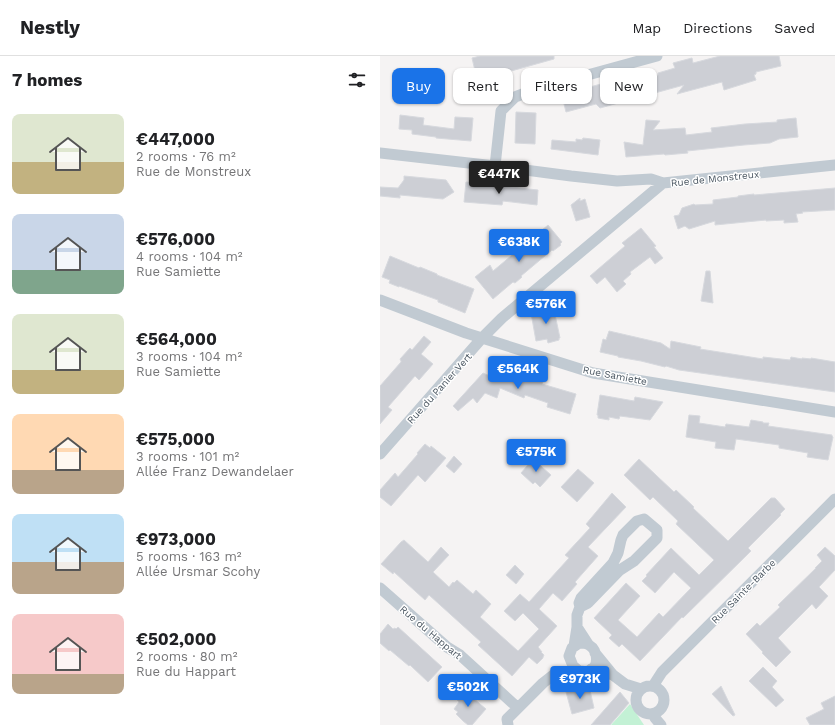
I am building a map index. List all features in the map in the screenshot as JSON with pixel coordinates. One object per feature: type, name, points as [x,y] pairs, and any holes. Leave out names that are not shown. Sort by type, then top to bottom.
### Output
[{"type":"street","points":[[495,166],[501,111],[515,97],[534,90],[657,56]]},
{"type":"street","name":"Rue de Monstreux","points":[[380,153],[617,181],[651,179],[663,183],[835,165]]},
{"type":"street","name":"Rue du Panier Vert","points":[[380,454],[482,338],[502,318],[663,183]]},
{"type":"street","name":"Rue Samiette","points":[[380,300],[482,338],[593,373],[835,412]]},
{"type":"street","name":"Rue Sainte-Barbe","points":[[653,686],[662,672],[835,499]]},
{"type":"street","points":[[505,723],[543,683],[557,672],[569,656],[574,646],[577,615],[581,598],[613,563],[624,535],[637,521],[644,519],[656,530],[657,538],[634,561],[620,570],[588,604],[580,607]]},
{"type":"street","name":"Rue du Happart","points":[[380,588],[447,647],[460,655],[518,708]]},
{"type":"street","points":[[557,672],[589,671],[597,662],[594,648],[588,644],[577,627]]},
{"type":"street","points":[[574,646],[579,643],[588,644]]},
{"type":"street","points":[[595,653],[613,675],[625,684],[641,689]]},
{"type":"street","points":[[569,656],[573,666],[579,671]]},
{"type":"street","points":[[591,669],[613,675]]},
{"type":"street","points":[[653,686],[658,687],[664,695],[664,704],[658,712],[654,714],[645,713],[638,707],[636,697],[644,687],[653,686]]},
{"type":"street","points":[[654,714],[655,718],[661,725]]},
{"type":"green space","points":[[630,704],[644,725],[611,725]]},
{"type":"building","points":[[480,56],[554,56],[554,59],[513,70],[513,68],[474,68],[472,58]]},
{"type":"building","points":[[720,56],[779,56],[781,66],[756,72],[754,75],[756,80],[724,90],[722,82],[677,94],[684,85],[657,92],[658,73],[675,68],[673,63],[692,58],[693,63]]},
{"type":"building","points":[[600,84],[600,104],[615,104],[600,108],[596,104],[566,112],[564,104],[592,104],[592,86]]},
{"type":"building","points":[[516,112],[536,113],[535,144],[515,143]]},
{"type":"building","points":[[400,115],[424,118],[423,125],[454,129],[455,117],[473,118],[471,141],[412,134],[412,130],[399,129]]},
{"type":"building","points":[[796,118],[798,137],[779,139],[770,143],[687,151],[688,153],[626,157],[624,142],[643,145],[646,120],[660,121],[653,130],[685,128],[686,135],[712,132],[711,128],[777,122],[777,120]]},
{"type":"building","points":[[583,138],[600,140],[598,155],[551,149],[552,140],[576,142],[576,139],[582,140]]},
{"type":"building","points":[[404,176],[446,180],[454,192],[443,199],[400,195],[400,198],[380,196],[380,187],[398,188],[404,180]]},
{"type":"building","points":[[466,182],[538,190],[537,205],[503,201],[502,205],[464,202]]},
{"type":"building","points":[[835,188],[835,210],[802,212],[803,213],[796,214],[798,222],[784,223],[784,220],[766,220],[715,225],[715,221],[689,229],[685,226],[678,229],[674,216],[679,215],[682,208],[694,204],[713,204],[713,200],[754,194]]},
{"type":"building","points":[[580,198],[580,201],[585,199],[590,217],[576,221],[571,205]]},
{"type":"building","points":[[548,225],[562,242],[560,244],[561,245],[553,251],[552,250],[521,276],[522,277],[515,283],[513,282],[493,299],[475,277],[490,265],[493,271]]},
{"type":"building","points":[[641,228],[656,246],[654,247],[663,258],[655,264],[650,257],[630,272],[631,274],[623,281],[626,284],[617,292],[605,277],[597,284],[590,276],[625,246],[622,243]]},
{"type":"building","points":[[390,256],[474,289],[465,313],[438,302],[438,300],[389,283],[390,280],[382,277]]},
{"type":"building","points":[[706,271],[710,271],[713,303],[701,301]]},
{"type":"building","points":[[553,305],[560,338],[559,340],[548,343],[547,339],[536,341],[531,313],[542,311],[541,307]]},
{"type":"building","points":[[609,331],[661,343],[670,349],[671,341],[701,347],[700,349],[763,359],[763,357],[790,360],[791,357],[802,359],[811,358],[835,362],[835,392],[679,370],[600,352],[603,339],[606,340]]},
{"type":"building","points":[[424,336],[431,342],[421,354],[433,364],[419,380],[415,376],[388,407],[392,410],[380,424],[380,386],[401,362],[400,359],[410,348],[412,350]]},
{"type":"building","points":[[502,366],[521,370],[544,379],[542,384],[576,394],[570,414],[547,407],[548,403],[525,395],[524,398],[500,388],[497,398],[485,393],[477,403],[473,398],[458,411],[453,406],[483,373],[499,380]]},
{"type":"building","points":[[600,395],[634,401],[635,397],[663,402],[650,420],[620,416],[619,419],[609,417],[609,420],[598,418],[597,415]]},
{"type":"building","points":[[689,415],[700,416],[699,423],[725,427],[726,424],[749,427],[751,420],[769,423],[768,426],[832,435],[833,437],[828,460],[807,457],[808,453],[779,448],[779,445],[736,439],[734,450],[715,448],[716,442],[686,437]]},
{"type":"building","points":[[425,444],[430,448],[431,446],[446,458],[425,482],[418,475],[391,506],[380,497],[380,490],[395,473],[398,477]]},
{"type":"building","points":[[454,456],[462,464],[454,473],[446,466]]},
{"type":"building","points":[[533,459],[551,475],[540,487],[535,482],[533,484],[521,473]]},
{"type":"building","points":[[639,459],[674,492],[676,490],[728,541],[771,498],[775,498],[785,509],[780,514],[781,515],[748,548],[751,551],[683,618],[682,617],[640,661],[622,644],[619,647],[609,638],[612,635],[594,618],[626,583],[640,596],[618,620],[637,637],[659,613],[663,617],[691,588],[674,572],[655,593],[642,581],[671,548],[699,575],[714,560],[676,524],[678,521],[653,497],[650,500],[624,475]]},
{"type":"building","points":[[578,469],[594,483],[577,502],[561,487]]},
{"type":"building","points":[[612,493],[626,507],[588,547],[598,556],[575,582],[577,584],[562,601],[553,593],[539,609],[557,626],[538,647],[544,655],[543,658],[537,664],[529,657],[512,676],[478,645],[481,642],[429,595],[425,600],[394,572],[393,574],[381,564],[404,540],[428,562],[441,547],[449,555],[433,572],[449,587],[457,580],[473,594],[476,590],[491,604],[480,617],[518,651],[539,629],[523,613],[515,621],[504,611],[520,594],[529,602],[569,558],[565,555],[590,528],[586,524]]},
{"type":"building","points":[[825,547],[835,556],[835,570],[819,587],[828,596],[816,609],[812,604],[778,638],[791,652],[776,667],[746,634],[757,623],[760,626],[780,607],[778,605],[816,568],[822,561],[817,555]]},
{"type":"building","points":[[515,565],[524,574],[516,584],[506,575]]},
{"type":"building","points":[[388,624],[393,629],[398,627],[442,667],[428,682],[410,665],[409,666],[380,643],[380,634]]},
{"type":"building","points":[[763,667],[777,681],[772,687],[784,700],[776,707],[749,681]]},
{"type":"building","points":[[589,686],[594,708],[572,714],[566,692]]},
{"type":"building","points":[[721,686],[735,715],[733,716],[712,694]]},
{"type":"building","points":[[461,688],[486,709],[472,725],[468,725],[463,721],[456,714],[458,712],[454,709],[459,702],[454,696]]},
{"type":"building","points":[[620,692],[629,703],[610,725],[591,725]]},
{"type":"building","points":[[835,696],[835,725],[810,725],[806,718],[824,709],[821,703]]}]
